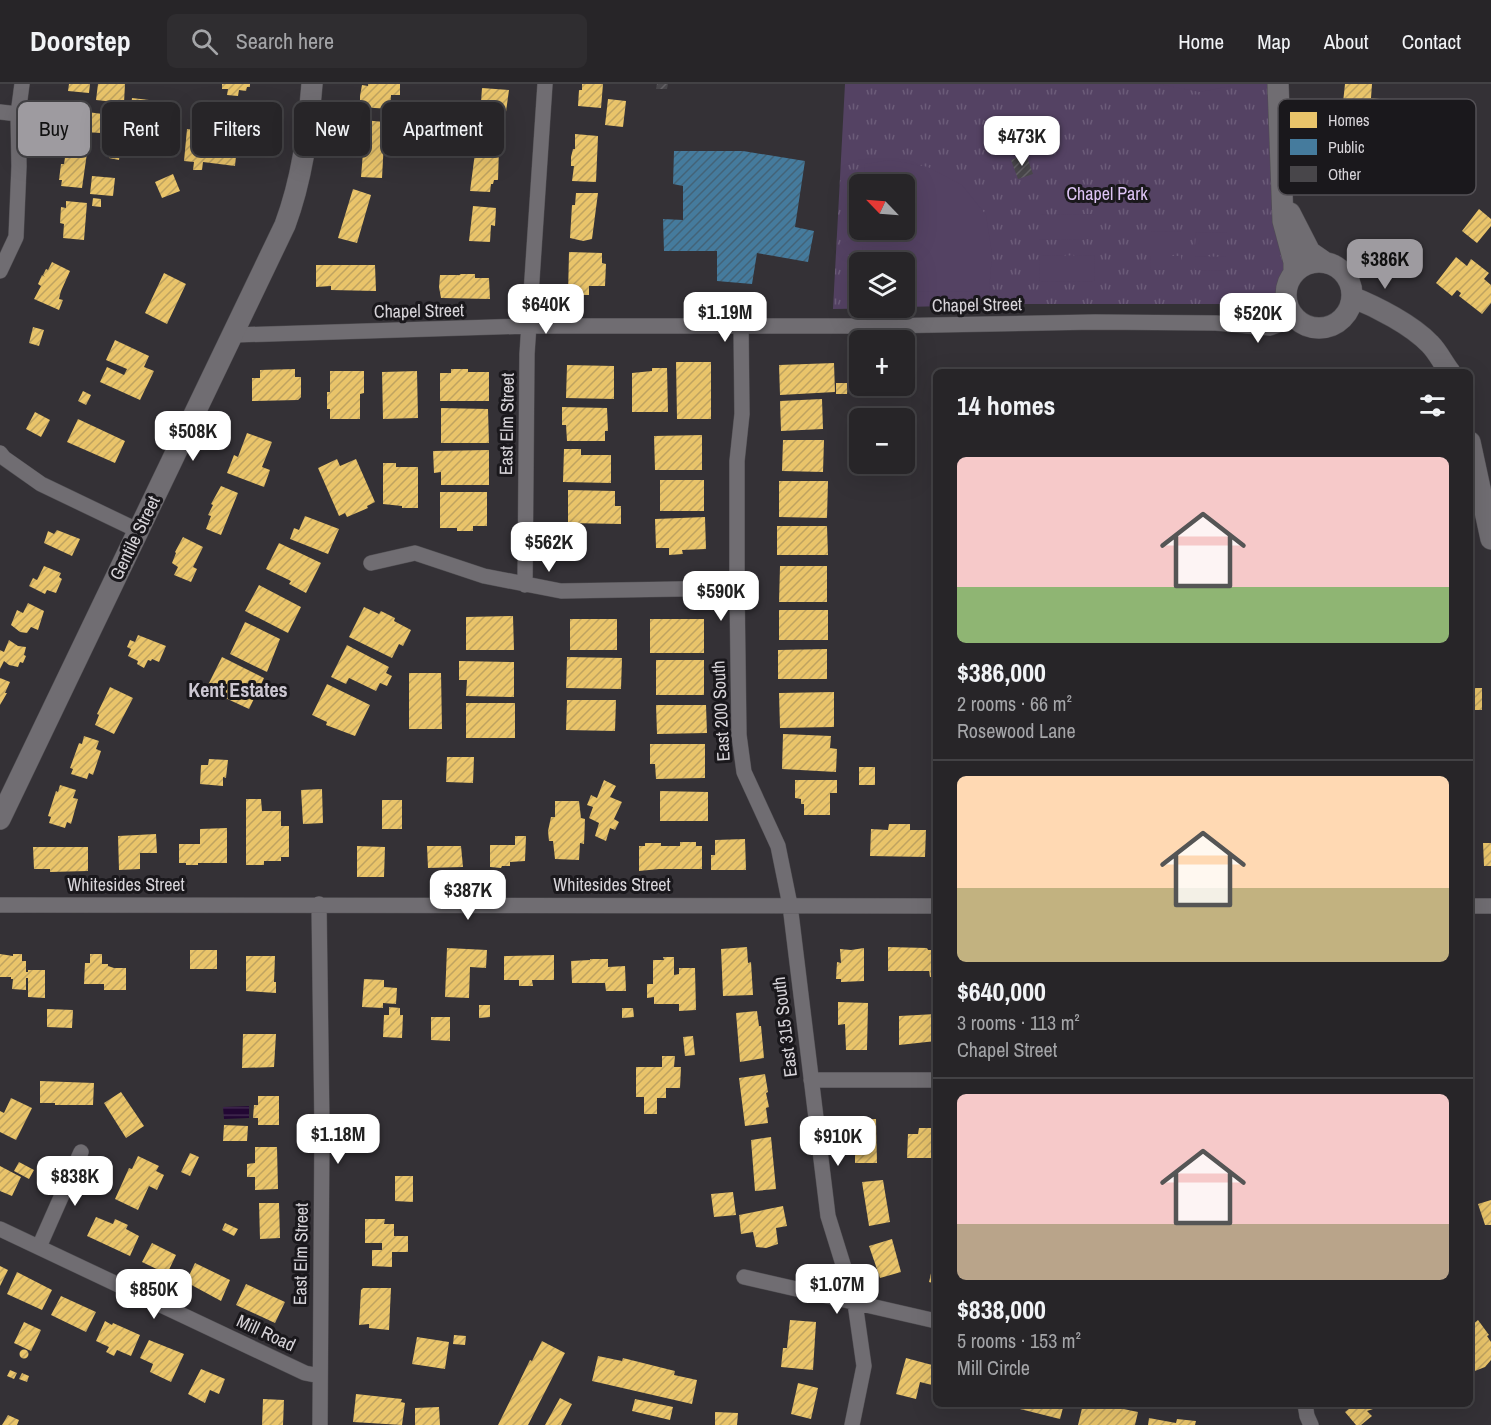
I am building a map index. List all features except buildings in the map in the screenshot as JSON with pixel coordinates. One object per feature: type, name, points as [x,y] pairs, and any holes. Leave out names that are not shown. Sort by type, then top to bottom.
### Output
[{"type":"main road","name":"Gentile Street","points":[[0,819],[276,245],[295,197],[305,155],[312,84]]},
{"type":"main road","points":[[1278,84],[1279,99]]},
{"type":"main road","points":[[1282,197],[1310,252],[1344,272],[1352,291],[1349,305],[1340,320],[1330,326],[1319,328],[1307,326],[1295,319],[1286,296],[1286,288],[1294,273],[1308,263],[1323,261]]},
{"type":"main road","points":[[1282,197],[1282,221],[1294,262],[1294,273]]},
{"type":"main road","points":[[1349,305],[1377,308],[1399,321],[1430,344],[1448,369]]},
{"type":"main road","points":[[1473,456],[1491,539]]},
{"type":"street","points":[[20,102],[22,84]]},
{"type":"street","name":"East Elm Street","points":[[525,585],[527,354],[545,84]]},
{"type":"street","points":[[0,112],[18,114]]},
{"type":"street","points":[[0,272],[16,237],[19,156]]},
{"type":"street","name":"Chapel Street","points":[[1216,323],[1266,311],[1286,296]]},
{"type":"street","name":"Chapel Street","points":[[234,335],[530,326],[1095,322],[1216,323],[1269,328],[1295,319]]},
{"type":"street","name":"East 200 South","points":[[741,326],[742,414],[738,461],[737,588],[739,735],[744,772],[778,846],[790,905]]},
{"type":"street","points":[[0,453],[41,484],[139,531]]},
{"type":"street","points":[[371,563],[414,553],[484,576],[561,591],[737,588]]},
{"type":"street","name":"East Elm Street","points":[[319,904],[322,1128],[320,1425]]},
{"type":"street","name":"Whitesides Street","points":[[0,905],[933,906]]},
{"type":"street","name":"East 315 South","points":[[790,905],[828,1215],[855,1303],[864,1366],[852,1425]]},
{"type":"street","points":[[1473,906],[1491,906]]},
{"type":"street","points":[[811,1080],[933,1080]]},
{"type":"street","points":[[39,1247],[81,1152]]},
{"type":"street","name":"Mill Road","points":[[0,1229],[304,1372],[320,1376]]},
{"type":"street","points":[[744,1277],[933,1320]]},
{"type":"street","points":[[1306,1407],[1311,1425]]},
{"type":"green space","name":"Chapel Park","points":[[845,84],[1269,84],[1278,160],[1278,195],[1282,195],[1291,271],[1285,286],[1263,304],[1023,304],[915,307],[915,252],[849,252],[849,309],[833,309]]},
{"type":"green space","points":[[1158,84],[1231,84],[1231,86],[1200,92]]},
{"type":"green space","points":[[890,160],[928,167],[962,185],[986,215],[992,254],[989,292],[915,291],[915,252],[862,252],[863,240],[915,240],[915,174],[864,174],[865,164]]},
{"type":"green space","points":[[1094,214],[1094,239],[1039,240],[1039,215]]},
{"type":"green space","points":[[1151,231],[1181,232],[1181,246],[1151,246]]},
{"type":"green space","points":[[1196,232],[1227,233],[1227,246],[1195,246]]},
{"type":"green space","points":[[1094,255],[1095,281],[1039,282],[1040,256]]},
{"type":"green space","points":[[1151,256],[1181,256],[1181,270],[1150,270]]},
{"type":"green space","points":[[1195,256],[1226,257],[1226,271],[1195,270]]},
{"type":"shaded area","points":[[249,1106],[249,1118],[224,1119],[223,1107]]},
{"type":"district","name":"Kent Estates","points":[[238,690]]}]
